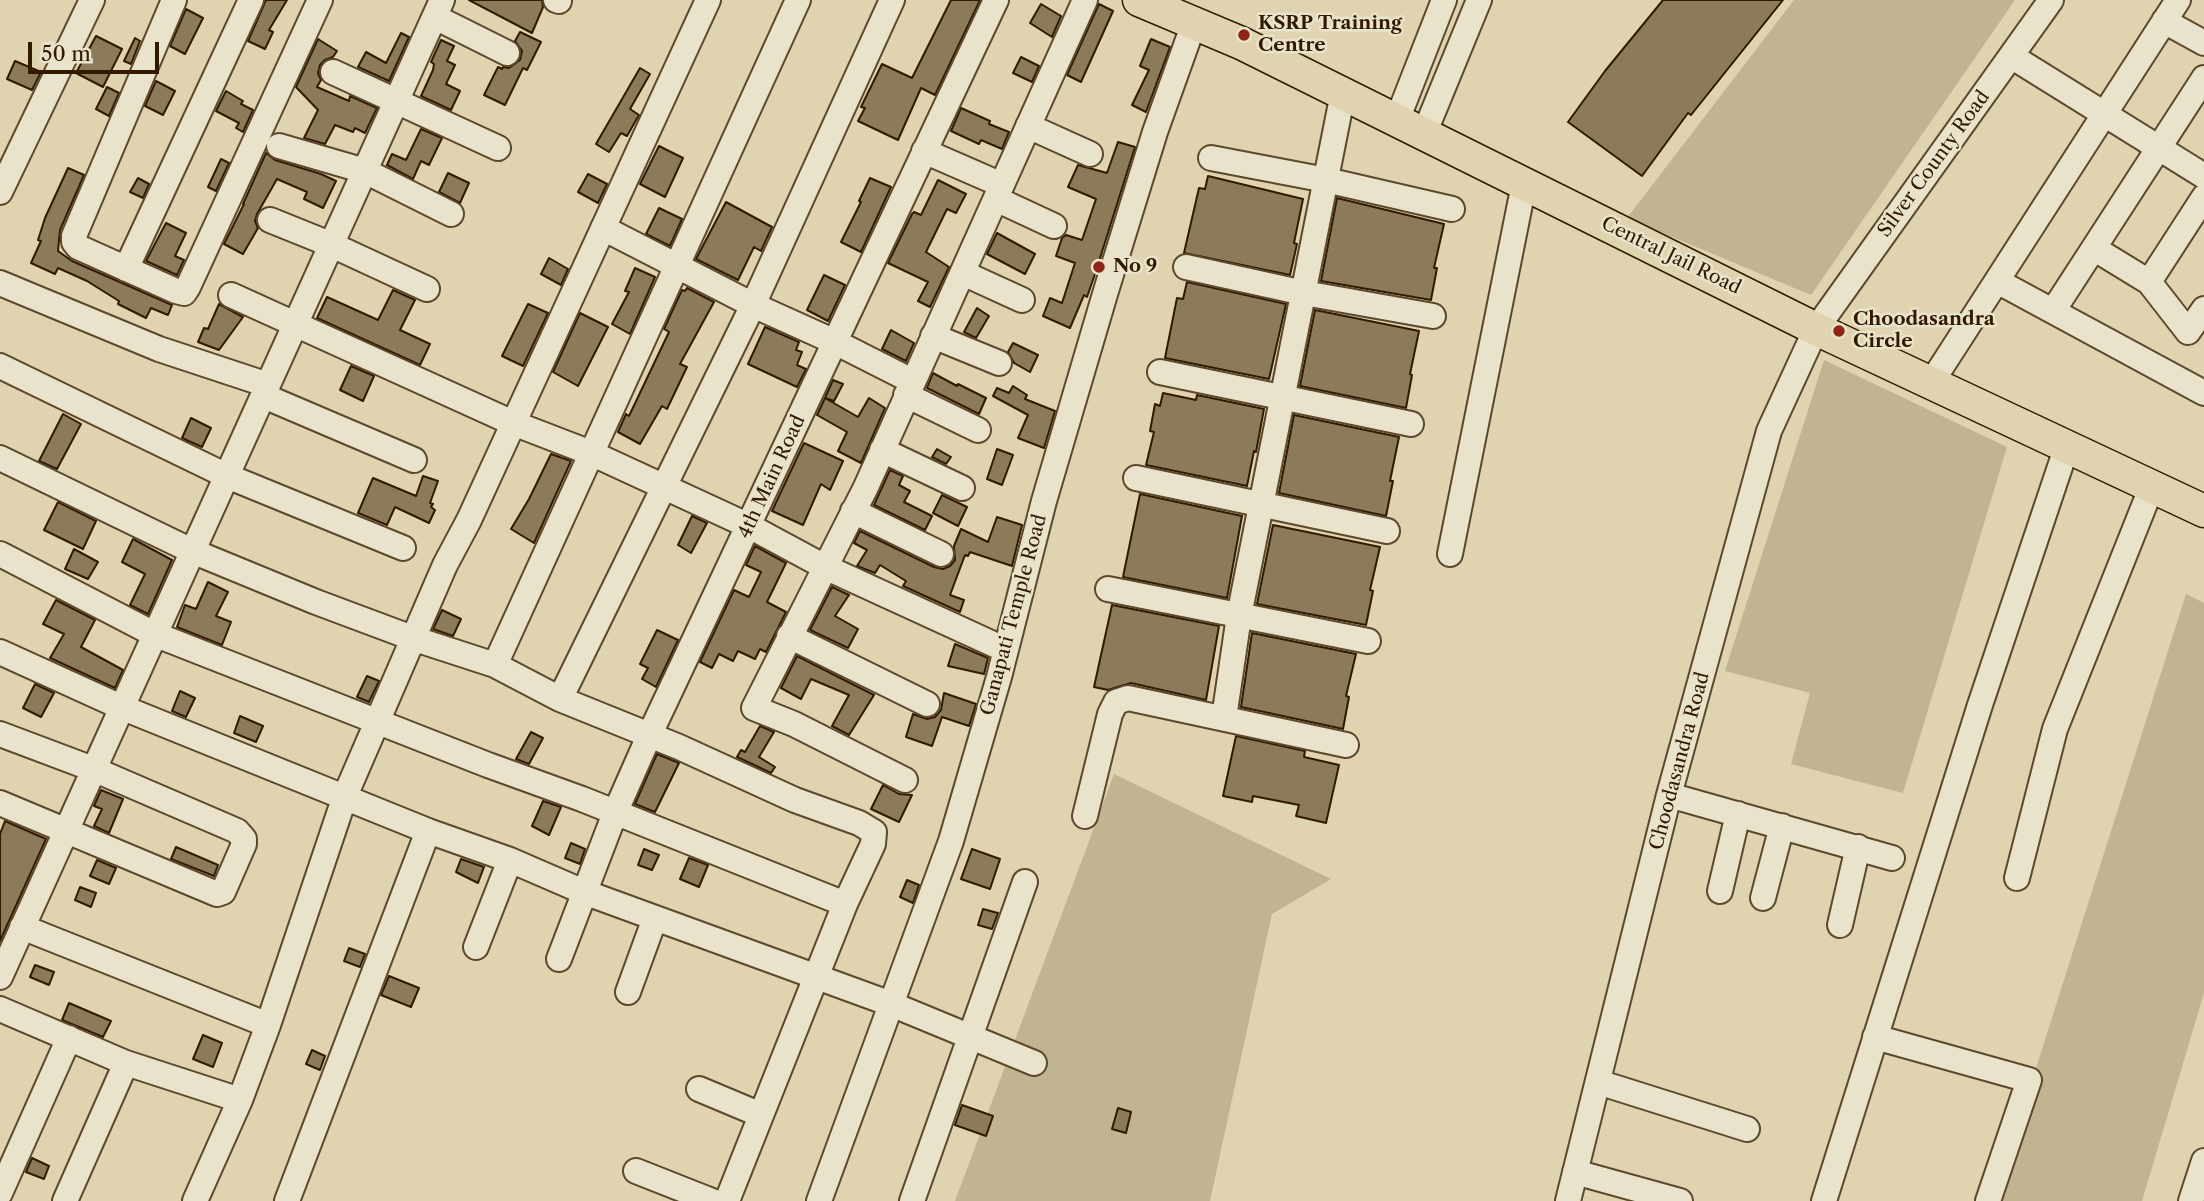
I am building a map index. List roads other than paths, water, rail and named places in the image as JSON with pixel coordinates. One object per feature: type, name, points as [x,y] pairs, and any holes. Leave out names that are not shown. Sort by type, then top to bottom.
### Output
[{"type":"main road","name":"Central Jail Road","points":[[1139,0],[1241,43],[1816,329],[2204,511]]},
{"type":"street","points":[[0,192],[92,0]]},
{"type":"street","points":[[174,0],[74,236],[74,243],[180,293],[184,293],[188,287],[320,0]]},
{"type":"street","points":[[126,269],[251,0]]},
{"type":"street","points":[[195,1201],[240,1100],[345,796],[376,722],[415,639],[445,565],[469,520],[708,0]]},
{"type":"street","points":[[495,665],[798,0]]},
{"type":"street","points":[[561,699],[753,306],[892,0]]},
{"type":"street","name":"4th Main Road","points":[[559,959],[615,813],[649,736],[996,0]]},
{"type":"street","points":[[905,780],[794,724],[754,708],[882,450],[1085,0]]},
{"type":"street","points":[[1396,120],[1444,0]]},
{"type":"street","points":[[1424,134],[1479,0]]},
{"type":"street","name":"Silver County Road","points":[[1816,329],[2051,0]]},
{"type":"street","points":[[1931,383],[2178,0]]},
{"type":"street","points":[[0,977],[13,933],[66,831],[438,8],[507,53]]},
{"type":"street","points":[[2164,21],[2204,43]]},
{"type":"street","name":"Ganapati Temple Road","points":[[819,1201],[951,841],[1006,650],[1044,501],[1109,282],[1154,132],[1194,23]]},
{"type":"street","points":[[2011,56],[2204,176]]},
{"type":"street","points":[[333,72],[498,148]]},
{"type":"street","points":[[2053,311],[2204,78]]},
{"type":"street","points":[[1224,718],[1240,616],[1343,93]]},
{"type":"street","points":[[1028,126],[1090,154]]},
{"type":"street","points":[[279,146],[365,171],[451,214]]},
{"type":"street","points":[[924,151],[1054,226]]},
{"type":"street","points":[[1211,158],[1326,180],[1452,209]]},
{"type":"street","points":[[1450,554],[1524,184]]},
{"type":"street","points":[[2149,282],[2204,197]]},
{"type":"street","points":[[270,220],[427,289]]},
{"type":"street","points":[[603,228],[753,306],[835,342],[978,430]]},
{"type":"street","points":[[2095,249],[2149,282],[2188,332],[2204,309]]},
{"type":"street","points":[[1186,267],[1304,293],[1433,316]]},
{"type":"street","points":[[963,274],[1023,300]]},
{"type":"street","points":[[1997,281],[2204,393]]},
{"type":"street","points":[[0,282],[266,391],[414,460]]},
{"type":"street","points":[[231,295],[513,422],[666,487],[749,526],[825,567],[1006,650]]},
{"type":"street","name":"Choodasandra Road","points":[[1568,1201],[1669,795],[1769,431],[1816,329]]},
{"type":"street","points":[[933,336],[999,363]]},
{"type":"street","points":[[0,366],[227,476],[403,548]]},
{"type":"street","points":[[1160,372],[1411,424]]},
{"type":"street","points":[[1824,1201],[1980,705],[2067,446]]},
{"type":"street","points":[[882,450],[962,488]]},
{"type":"street","points":[[0,458],[192,551],[316,602],[495,665],[561,699],[679,747],[795,800],[859,823],[874,832],[873,844],[845,904],[727,1201]]},
{"type":"street","points":[[1136,478],[1387,531]]},
{"type":"street","points":[[2017,878],[2055,729],[2151,486]]},
{"type":"street","points":[[853,511],[941,554]]},
{"type":"street","points":[[0,554],[154,634],[845,904]]},
{"type":"street","points":[[1108,589],[1368,641]]},
{"type":"street","points":[[789,636],[927,704]]},
{"type":"street","points":[[0,652],[121,708],[428,831],[510,860],[584,892],[891,1004],[1034,1063]]},
{"type":"street","points":[[1085,816],[1110,714],[1116,702],[1128,698],[1346,745]]},
{"type":"street","points":[[0,734],[93,769],[237,831],[244,839],[244,844],[223,891],[217,894],[0,803]]},
{"type":"street","points":[[1669,795],[1892,858]]},
{"type":"street","points":[[1720,891],[1738,814]]},
{"type":"street","points":[[1763,898],[1782,825]]},
{"type":"street","points":[[287,1201],[428,831]]},
{"type":"street","points":[[1840,925],[1858,847]]},
{"type":"street","points":[[476,947],[510,860]]},
{"type":"street","points":[[912,1201],[1025,881]]},
{"type":"street","points":[[628,992],[655,918]]},
{"type":"street","points":[[13,933],[268,1025]]},
{"type":"street","points":[[2,1016],[69,1038],[127,1063],[240,1100]]},
{"type":"street","points":[[1875,1037],[2029,1080],[1988,1201]]},
{"type":"street","points":[[0,1193],[69,1038]]},
{"type":"street","points":[[65,1201],[127,1063]]},
{"type":"street","points":[[1598,1082],[1747,1129]]},
{"type":"street","points":[[699,1089],[761,1115]]},
{"type":"street","points":[[2191,1201],[2204,1161]]},
{"type":"street","points":[[636,1171],[712,1201]]},
{"type":"street","points":[[1575,1172],[1680,1201]]},
{"type":"place","name":"KSRP Training Centre","points":[[1244,35]]},
{"type":"place","name":"No 9","points":[[1099,267]]},
{"type":"place","name":"Choodasandra Circle","points":[[1839,331]]}]
